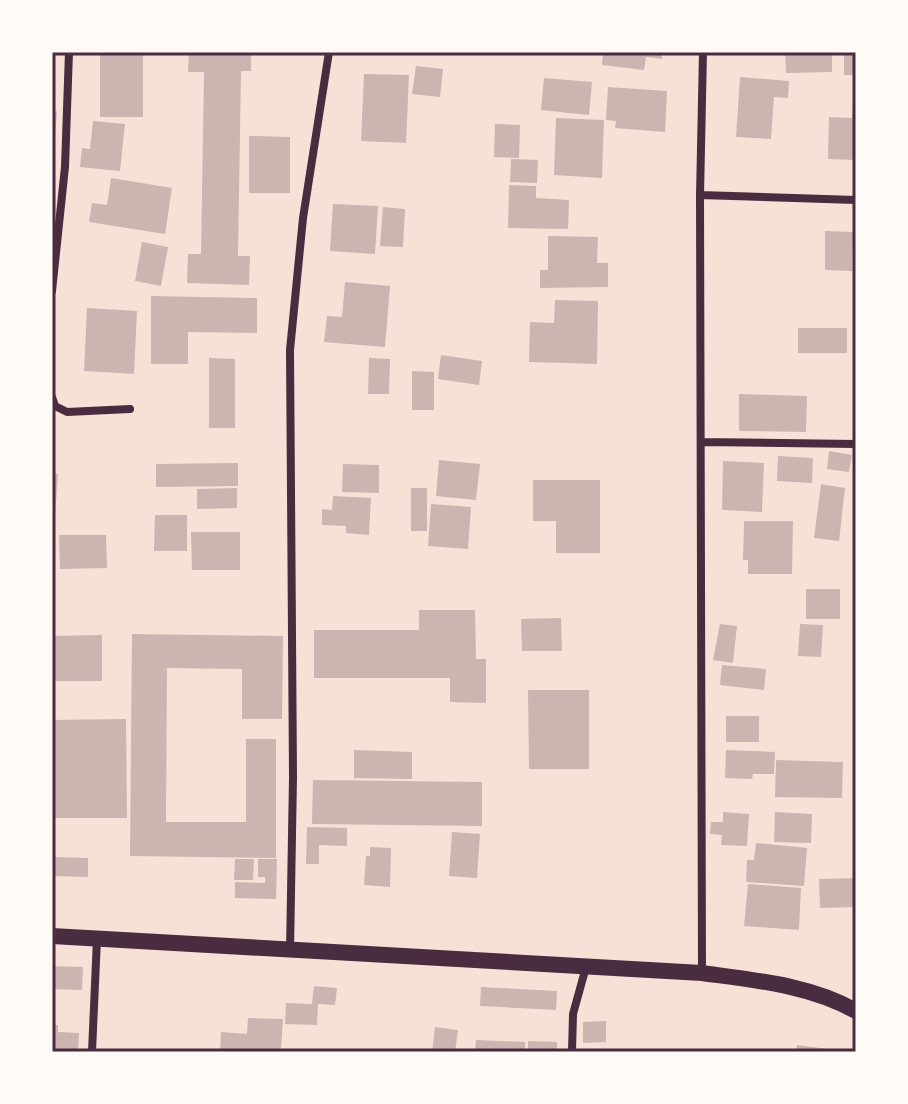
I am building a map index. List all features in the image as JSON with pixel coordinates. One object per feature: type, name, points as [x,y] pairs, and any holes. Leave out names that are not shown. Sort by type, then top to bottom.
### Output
[{"type":"main road","points":[[52,936],[702,973],[766,981],[838,1001],[856,1011]]},
{"type":"street","points":[[52,291],[65,167],[69,52]]},
{"type":"street","points":[[290,951],[293,777],[290,350],[303,218],[329,52]]},
{"type":"street","points":[[702,973],[700,195],[703,52]]},
{"type":"street","points":[[700,195],[856,200]]},
{"type":"street","points":[[52,397],[55,406],[67,412],[130,409]]},
{"type":"street","points":[[702,442],[856,444]]},
{"type":"street","points":[[92,1052],[97,939]]},
{"type":"street","points":[[572,1052],[573,1014],[586,967]]},
{"type":"building","points":[[100,52],[143,52],[143,117],[100,117]]},
{"type":"building","points":[[189,52],[251,52],[251,71],[241,71],[238,256],[250,256],[249,285],[187,283],[188,254],[201,254],[204,72],[188,72]]},
{"type":"building","points":[[603,52],[662,52],[662,59],[646,57],[644,70],[602,65]]},
{"type":"building","points":[[785,52],[832,52],[832,72],[786,73]]},
{"type":"building","points":[[844,52],[856,52],[856,75],[844,75]]},
{"type":"building","points":[[416,66],[443,69],[440,97],[412,94]]},
{"type":"building","points":[[364,74],[409,75],[406,143],[361,141]]},
{"type":"building","points":[[740,77],[789,81],[788,98],[774,97],[771,139],[736,137]]},
{"type":"building","points":[[544,78],[592,82],[589,115],[541,110]]},
{"type":"building","points":[[608,87],[667,91],[665,132],[615,128],[616,121],[606,120]]},
{"type":"building","points":[[853,105],[856,105],[856,160],[828,159],[829,117],[852,118]]},
{"type":"building","points":[[52,111],[57,111],[54,151],[52,151]]},
{"type":"building","points":[[556,118],[604,120],[602,178],[554,175]]},
{"type":"building","points":[[93,121],[125,124],[120,171],[80,167],[82,148],[90,149]]},
{"type":"building","points":[[495,124],[520,125],[519,158],[494,157]]},
{"type":"building","points":[[249,136],[290,137],[290,193],[249,193]]},
{"type":"building","points":[[511,159],[538,160],[537,183],[510,182]]},
{"type":"building","points":[[111,178],[172,188],[165,234],[89,222],[92,203],[107,205]]},
{"type":"building","points":[[509,185],[536,186],[536,198],[569,200],[568,229],[508,228]]},
{"type":"building","points":[[333,204],[378,206],[375,254],[330,251]]},
{"type":"building","points":[[383,207],[405,209],[403,247],[380,246]]},
{"type":"building","points":[[825,231],[853,232],[852,271],[825,270]]},
{"type":"building","points":[[548,236],[598,237],[597,263],[608,263],[608,287],[540,288],[540,270],[548,270]]},
{"type":"building","points":[[142,242],[168,247],[161,286],[135,281]]},
{"type":"building","points":[[345,282],[390,286],[385,347],[324,342],[327,316],[342,317]]},
{"type":"building","points":[[151,296],[257,298],[257,333],[188,332],[188,364],[151,364]]},
{"type":"building","points":[[555,300],[598,301],[597,364],[529,362],[530,322],[554,323]]},
{"type":"building","points":[[87,308],[137,311],[134,374],[84,371]]},
{"type":"building","points":[[798,328],[847,328],[847,353],[798,353]]},
{"type":"building","points":[[441,355],[482,361],[479,385],[438,379]]},
{"type":"building","points":[[209,358],[235,359],[235,428],[209,428]]},
{"type":"building","points":[[369,358],[390,359],[389,394],[368,394]]},
{"type":"building","points":[[412,371],[434,372],[434,410],[412,410]]},
{"type":"building","points":[[739,394],[807,396],[806,432],[739,431]]},
{"type":"building","points":[[829,451],[852,455],[849,472],[827,469]]},
{"type":"building","points":[[778,456],[813,458],[812,483],[777,481]]},
{"type":"building","points":[[439,460],[480,464],[476,500],[436,496]]},
{"type":"building","points":[[723,461],[764,463],[762,512],[722,510]]},
{"type":"building","points":[[238,463],[238,486],[156,487],[156,464]]},
{"type":"building","points":[[343,464],[379,465],[379,493],[342,492]]},
{"type":"building","points":[[52,473],[58,474],[55,516],[52,516]]},
{"type":"building","points":[[533,480],[600,480],[600,553],[556,553],[556,521],[533,521]]},
{"type":"building","points":[[821,484],[845,488],[839,541],[814,538]]},
{"type":"building","points":[[237,488],[237,508],[197,509],[197,489]]},
{"type":"building","points":[[411,488],[427,488],[427,531],[411,531]]},
{"type":"building","points":[[333,496],[371,498],[369,535],[346,533],[346,526],[322,525],[322,509],[332,510]]},
{"type":"building","points":[[431,504],[471,507],[468,549],[428,546]]},
{"type":"building","points":[[155,515],[187,515],[187,551],[154,551]]},
{"type":"building","points":[[744,521],[793,521],[792,574],[748,574],[748,560],[743,560]]},
{"type":"building","points":[[191,532],[240,532],[240,570],[192,570]]},
{"type":"building","points":[[59,535],[106,535],[107,568],[60,569]]},
{"type":"building","points":[[806,589],[840,589],[840,619],[806,619]]},
{"type":"building","points":[[419,610],[475,610],[476,659],[486,659],[486,703],[450,702],[450,678],[314,678],[314,630],[419,630]]},
{"type":"building","points":[[561,618],[562,651],[522,651],[521,619]]},
{"type":"building","points":[[720,624],[737,626],[733,663],[713,660]]},
{"type":"building","points":[[800,624],[823,625],[821,657],[798,656]]},
{"type":"building","points":[[132,634],[283,636],[282,719],[242,719],[242,669],[167,668],[166,822],[246,822],[246,739],[276,739],[276,858],[130,856]]},
{"type":"building","points":[[102,635],[102,681],[52,681],[52,636]]},
{"type":"building","points":[[722,665],[766,669],[764,690],[720,685]]},
{"type":"building","points":[[528,690],[589,690],[589,769],[529,769]]},
{"type":"building","points":[[726,716],[759,716],[759,742],[726,742]]},
{"type":"building","points":[[126,719],[127,818],[52,818],[52,720]]},
{"type":"building","points":[[354,750],[412,752],[412,779],[354,778]]},
{"type":"building","points":[[726,750],[775,752],[774,774],[753,774],[752,779],[725,778]]},
{"type":"building","points":[[776,760],[843,762],[842,798],[775,797]]},
{"type":"building","points":[[313,780],[482,782],[482,826],[312,824]]},
{"type":"building","points":[[723,812],[749,814],[747,846],[721,845],[722,835],[710,834],[711,822],[723,822]]},
{"type":"building","points":[[775,812],[812,814],[811,843],[774,842]]},
{"type":"building","points":[[307,827],[347,828],[347,846],[319,845],[319,864],[306,864]]},
{"type":"building","points":[[452,832],[480,834],[477,878],[449,876]]},
{"type":"building","points":[[756,843],[807,848],[804,886],[746,882],[747,860],[754,860]]},
{"type":"building","points":[[370,847],[391,848],[390,887],[364,885],[366,856],[370,856]]},
{"type":"building","points":[[54,857],[88,858],[88,877],[54,876]]},
{"type":"building","points":[[235,859],[254,859],[253,880],[234,880]]},
{"type":"building","points":[[258,859],[277,859],[276,899],[235,898],[235,882],[265,883],[265,877],[258,877]]},
{"type":"building","points":[[856,878],[856,907],[820,908],[819,879]]},
{"type":"building","points":[[748,884],[801,888],[799,930],[744,926]]},
{"type":"building","points":[[52,966],[83,967],[82,990],[52,989]]},
{"type":"building","points":[[314,986],[337,988],[335,1005],[318,1004],[317,1025],[285,1024],[286,1003],[312,1004]]},
{"type":"building","points":[[481,987],[557,991],[556,1010],[480,1006]]},
{"type":"building","points":[[248,1018],[283,1019],[281,1049],[220,1052],[221,1032],[247,1034]]},
{"type":"building","points":[[606,1021],[606,1042],[583,1043],[583,1022]]},
{"type":"building","points":[[52,1025],[58,1025],[58,1032],[79,1033],[78,1052],[52,1052]]},
{"type":"building","points":[[435,1027],[458,1030],[455,1052],[432,1052]]},
{"type":"building","points":[[476,1040],[525,1042],[525,1052],[475,1052]]},
{"type":"building","points":[[528,1041],[557,1042],[557,1052],[528,1052]]},
{"type":"building","points":[[797,1045],[836,1050],[796,1052]]}]
